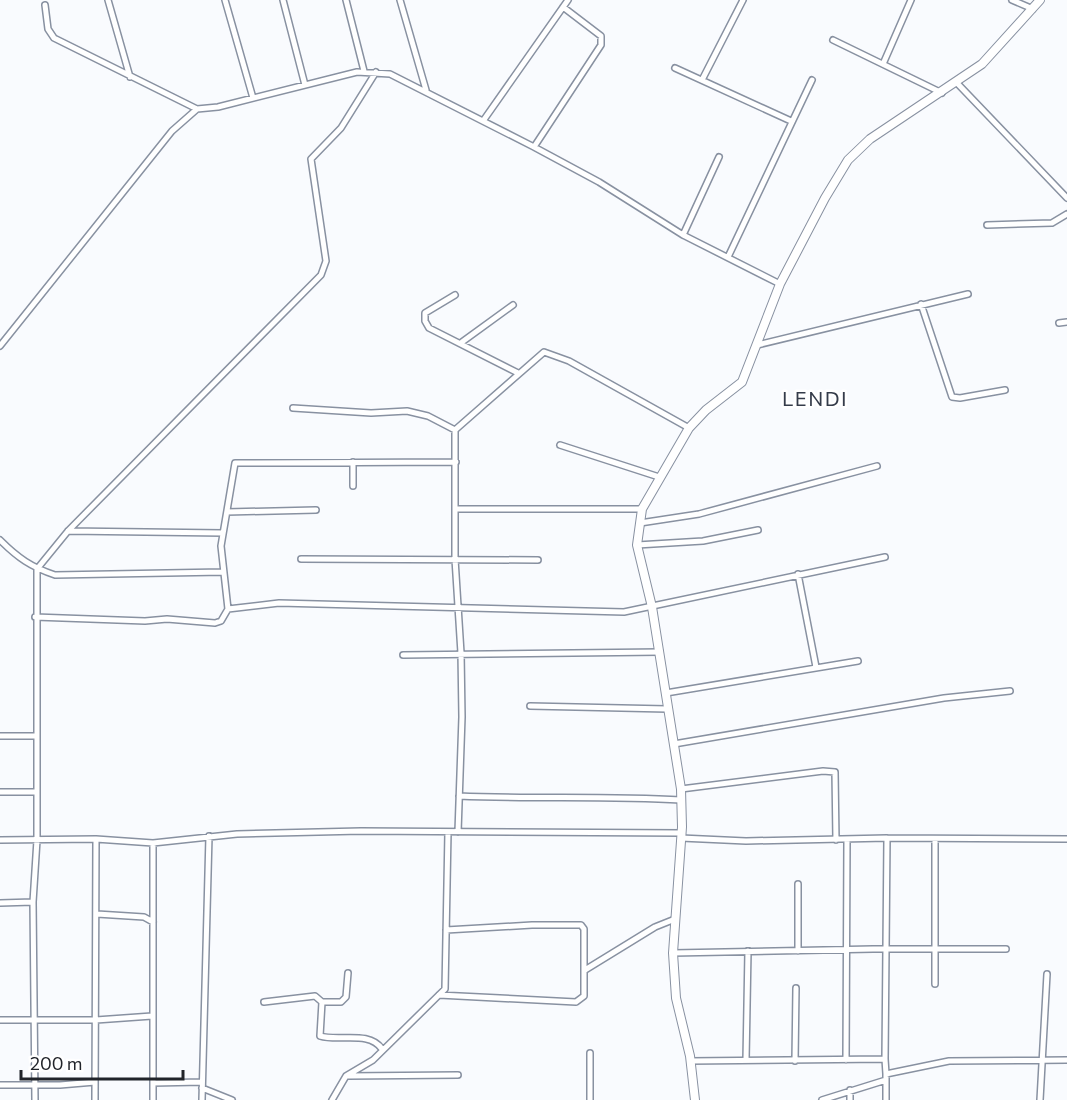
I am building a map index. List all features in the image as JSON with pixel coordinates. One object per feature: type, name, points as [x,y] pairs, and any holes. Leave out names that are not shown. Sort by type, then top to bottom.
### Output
[{"type":"main road","points":[[695,1100],[690,1061],[676,998],[673,953],[681,835],[681,789],[652,607],[637,545],[642,509],[689,428],[706,410],[742,381],[780,285],[825,198],[856,150],[942,93],[994,54],[1040,0]]},
{"type":"street","points":[[108,0],[130,77]]},
{"type":"street","points":[[225,0],[253,98]]},
{"type":"street","points":[[284,0],[305,85]]},
{"type":"street","points":[[346,0],[364,71]]},
{"type":"street","points":[[400,0],[426,90]]},
{"type":"street","points":[[483,121],[568,0]]},
{"type":"street","points":[[702,80],[743,0]]},
{"type":"street","points":[[883,64],[911,0]]},
{"type":"street","points":[[1012,0],[1033,9]]},
{"type":"street","points":[[45,5],[48,28],[54,38],[197,109]]},
{"type":"street","points":[[534,147],[601,45],[601,36],[563,7]]},
{"type":"street","points":[[833,40],[942,93]]},
{"type":"street","points":[[675,68],[791,121]]},
{"type":"street","points":[[0,346],[172,131],[197,109],[364,71],[390,74],[426,90],[607,187],[683,235],[780,285]]},
{"type":"street","points":[[35,1100],[36,1019],[33,902],[37,840],[35,617],[37,569],[68,531],[321,275],[326,261],[311,159],[341,128],[376,72]]},
{"type":"street","points":[[728,257],[750,214],[762,180],[812,80]]},
{"type":"street","points":[[956,82],[1067,198]]},
{"type":"street","points":[[683,235],[719,157]]},
{"type":"street","points":[[987,225],[1052,223],[1067,214]]},
{"type":"street","points":[[757,345],[968,294]]},
{"type":"street","points":[[454,295],[428,309],[424,316],[429,328],[462,342],[518,373]]},
{"type":"street","points":[[921,304],[952,397],[960,398],[1005,390]]},
{"type":"street","points":[[462,342],[513,305]]},
{"type":"street","points":[[1059,323],[1067,322]]},
{"type":"street","points":[[0,332],[6,337]]},
{"type":"street","points":[[458,832],[461,653],[454,559],[455,430],[544,352],[555,354],[689,428]]},
{"type":"street","points":[[293,408],[371,413],[407,411],[428,416],[455,430]]},
{"type":"street","points":[[560,445],[659,477]]},
{"type":"street","points":[[353,462],[353,486]]},
{"type":"street","points":[[35,617],[145,621],[166,619],[205,624],[221,621],[228,609],[223,572],[223,533],[235,463],[456,462]]},
{"type":"street","points":[[640,523],[699,514],[877,466]]},
{"type":"street","points":[[455,508],[642,509]]},
{"type":"street","points":[[227,512],[316,510]]},
{"type":"street","points":[[637,545],[703,541],[758,530]]},
{"type":"street","points":[[68,531],[223,533]]},
{"type":"street","points":[[0,540],[21,561],[55,575],[223,572]]},
{"type":"street","points":[[228,609],[279,603],[393,604],[459,609],[624,612],[885,557]]},
{"type":"street","points":[[301,559],[538,560]]},
{"type":"street","points":[[798,574],[816,667]]},
{"type":"street","points":[[403,654],[660,652]]},
{"type":"street","points":[[666,693],[858,661]]},
{"type":"street","points":[[674,744],[944,699],[1010,691]]},
{"type":"street","points":[[530,706],[668,709]]},
{"type":"street","points":[[0,736],[37,736]]},
{"type":"street","points":[[681,789],[823,771],[835,772],[836,840]]},
{"type":"street","points":[[0,792],[37,792]]},
{"type":"street","points":[[459,796],[562,798],[606,796],[681,800]]},
{"type":"street","points":[[0,840],[96,839],[153,843],[209,836],[361,831],[681,835],[836,840],[1067,839]]},
{"type":"street","points":[[332,1100],[346,1076],[373,1060],[381,1049],[440,995],[446,982],[448,832]]},
{"type":"street","points":[[202,1100],[209,836]]},
{"type":"street","points":[[886,1100],[887,838]]},
{"type":"street","points":[[95,1100],[96,839]]},
{"type":"street","points":[[935,839],[937,951],[935,984]]},
{"type":"street","points":[[846,1060],[847,840]]},
{"type":"street","points":[[153,843],[153,1100]]},
{"type":"street","points":[[798,884],[798,951]]},
{"type":"street","points":[[0,903],[33,902]]},
{"type":"street","points":[[97,914],[144,917],[153,922]]},
{"type":"street","points":[[585,970],[649,930],[675,919]]},
{"type":"street","points":[[440,995],[576,1002],[584,996],[584,929],[581,925],[532,925],[446,930]]},
{"type":"street","points":[[673,953],[846,949],[1006,950]]},
{"type":"street","points":[[746,1060],[748,951]]},
{"type":"street","points":[[264,1002],[315,996],[322,1002],[345,1000],[348,973]]},
{"type":"street","points":[[1040,1100],[1047,974]]},
{"type":"street","points":[[795,1061],[796,988]]},
{"type":"street","points":[[322,1002],[320,1036],[370,1040],[377,1042],[381,1049]]},
{"type":"street","points":[[0,1020],[96,1020],[152,1016]]},
{"type":"street","points":[[590,1053],[590,1100]]},
{"type":"street","points":[[690,1061],[885,1059]]},
{"type":"street","points":[[822,1100],[886,1077],[949,1061],[1067,1060]]},
{"type":"street","points":[[346,1076],[458,1075]]},
{"type":"street","points":[[0,1085],[95,1082]]},
{"type":"street","points":[[153,1083],[202,1085],[232,1100]]},
{"type":"street","points":[[850,1090],[850,1100]]},
{"type":"district","name":"LENDI","points":[[815,399]]}]
